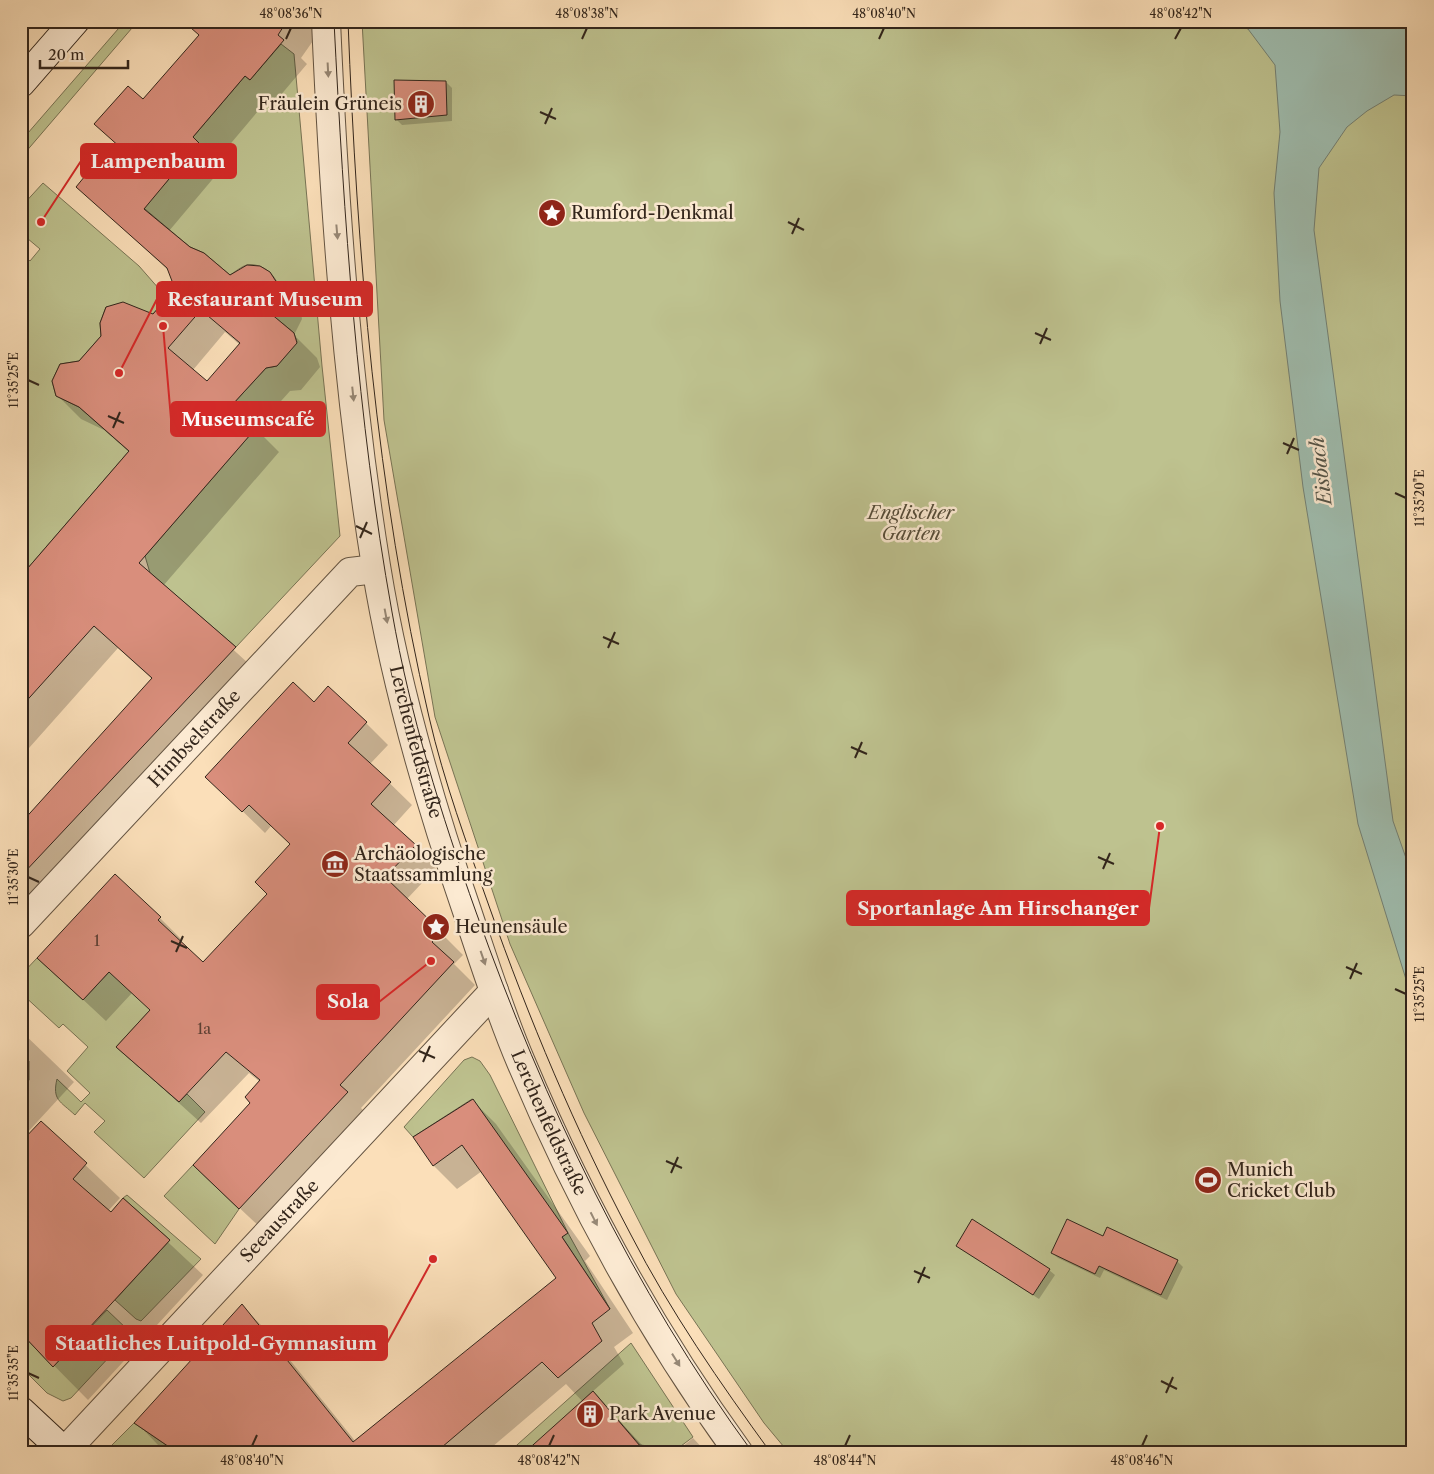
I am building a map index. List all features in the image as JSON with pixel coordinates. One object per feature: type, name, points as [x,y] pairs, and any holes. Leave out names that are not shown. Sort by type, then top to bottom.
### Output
[{"type":"street","points":[[21,83],[75,21]]},
{"type":"street","name":"Lerchenfeldstraße","points":[[326,21],[340,273],[356,418],[376,569],[396,670],[423,777],[494,991],[548,1124],[610,1250],[685,1374],[739,1453]]},
{"type":"street","name":"Himbselstraße","points":[[21,924],[350,572],[376,569]]},
{"type":"street","name":"Seeaustraße","points":[[65,1452],[494,991]]},
{"type":"street","points":[[21,1411],[65,1452]]},
{"type":"green space","points":[[125,21],[138,21],[24,154],[21,151],[21,141]]},
{"type":"green space","name":"Englischer Garten","points":[[362,21],[1413,21],[1413,1453],[789,1453],[764,1423],[676,1294],[584,1113],[510,944],[435,717],[384,420]]},
{"type":"green space","points":[[281,44],[294,54],[322,366],[340,536],[236,647],[150,573],[145,556],[256,428],[232,405],[266,368],[277,366],[297,342],[294,333],[270,313],[277,299],[278,288],[277,282],[270,272],[259,266],[247,265],[230,275],[204,253],[190,247],[139,204],[163,186],[199,143],[193,137],[245,76],[250,80]]},
{"type":"green space","points":[[43,183],[139,266],[167,298],[145,323],[106,307],[100,323],[101,336],[79,361],[60,364],[52,381],[56,396],[79,407],[129,451],[21,576],[21,253],[30,261],[40,249],[21,233],[21,207]]},
{"type":"green space","points":[[37,958],[83,1000],[109,972],[185,972],[116,1047],[179,1102],[187,1094],[205,1112],[144,1178],[94,1132],[105,1121],[85,1103],[75,1115],[61,1103],[57,1096],[57,1079],[81,1102],[90,1093],[67,1071],[88,1047],[63,1024],[59,1028],[21,993],[21,975]]},
{"type":"green space","points":[[472,1057],[480,1061],[490,1075],[568,1233],[610,1309],[562,1237],[567,1233],[472,1099],[413,1137],[404,1127],[464,1060]]},
{"type":"green space","points":[[29,1061],[29,1080],[21,1091],[21,1069]]},
{"type":"green space","points":[[193,1165],[239,1209],[215,1244],[164,1196]]},
{"type":"green space","points":[[127,1195],[201,1259],[141,1321],[136,1319],[115,1300],[170,1240],[123,1198]]},
{"type":"green space","points":[[107,1310],[128,1330],[126,1339],[71,1398],[63,1401],[47,1393],[21,1367],[21,1333],[53,1367]]},
{"type":"green space","points":[[631,1343],[693,1437],[677,1449],[640,1445],[593,1391],[530,1453],[508,1453]]},
{"type":"green space","points":[[134,1423],[178,1453],[124,1453],[112,1445]]},
{"type":"water","name":"Eisbach","points":[[1228,21],[1400,21],[1413,34],[1413,96],[1394,95],[1367,111],[1347,127],[1319,168],[1314,230],[1393,821],[1413,878],[1413,1002],[1358,824],[1303,487],[1280,301],[1274,193],[1280,132],[1275,65],[1248,29]]},
{"type":"building","points":[[183,21],[287,21],[278,35],[284,40],[250,80],[245,76],[193,137],[199,143],[144,209],[190,247],[204,253],[230,275],[247,265],[260,266],[270,272],[277,283],[278,295],[270,313],[294,333],[297,343],[277,366],[266,368],[232,405],[257,427],[139,563],[236,647],[21,876],[21,823],[152,678],[94,626],[21,707],[21,576],[129,451],[79,407],[56,396],[52,381],[60,364],[79,361],[101,336],[100,323],[106,307],[123,302],[153,314],[175,289],[167,268],[76,187],[85,176],[101,170],[121,148],[94,124],[128,86],[143,99],[199,35]],"holes":[[[201,310],[240,343],[207,381],[168,348]]]},
{"type":"building","name":"Fräulein Grüneis","points":[[394,80],[446,81],[447,115],[395,120]]},
{"type":"building","points":[[293,682],[314,702],[328,686],[367,722],[348,743],[391,782],[371,804],[416,845],[385,877],[442,932],[432,942],[454,962],[340,1085],[348,1092],[239,1209],[193,1165],[250,1103],[245,1097],[260,1080],[226,1052],[179,1102],[116,1047],[150,1010],[109,972],[83,1000],[37,958],[115,874],[161,917],[158,920],[203,962],[267,894],[255,882],[290,844],[249,805],[242,812],[205,777]]},
{"type":"building","points":[[473,1099],[568,1233],[562,1237],[610,1309],[592,1323],[602,1341],[558,1378],[542,1362],[435,1453],[178,1453],[134,1423],[242,1304],[353,1442],[556,1278],[462,1145],[433,1166],[413,1137]]},
{"type":"building","points":[[41,1121],[87,1163],[73,1179],[111,1212],[123,1198],[170,1240],[53,1367],[21,1333],[21,1142]]},
{"type":"building","points":[[972,1219],[1050,1269],[1033,1295],[956,1246]]},
{"type":"building","points":[[1067,1219],[1103,1236],[1107,1227],[1178,1260],[1161,1295],[1099,1266],[1095,1274],[1051,1253]]},
{"type":"building","name":"Park Avenue","points":[[593,1391],[646,1453],[524,1453]]},
{"type":"tram line","points":[[334,21],[348,244],[361,392],[370,465],[380,539],[399,650],[428,764],[476,912],[531,1055],[562,1124],[630,1260],[668,1326],[709,1390],[753,1453]]},
{"type":"tram line","points":[[348,21],[357,196],[372,371],[382,458],[395,545],[411,631],[429,717],[456,813],[520,990],[554,1073],[610,1195],[646,1263],[679,1319],[771,1453]]},
{"type":"place","name":"Fräulein Grüneis","points":[[421,104]]},
{"type":"place","name":"Rumford-Denkmal","points":[[552,213]]},
{"type":"place","name":"Lampenbaum","points":[[41,222]]},
{"type":"place","name":"Museumscafé","points":[[163,326]]},
{"type":"place","name":"Restaurant Museum","points":[[119,373]]},
{"type":"place","name":"Sportanlage Am Hirschanger","points":[[1160,826]]},
{"type":"place","name":"Archäologische Staatssammlung","points":[[335,864]]},
{"type":"place","name":"Heunensäule","points":[[436,927]]},
{"type":"place","name":"Sola","points":[[431,961]]},
{"type":"place","name":"Munich Cricket Club","points":[[1208,1180]]},
{"type":"place","name":"Staatliches Luitpold-Gymnasium","points":[[433,1259]]},
{"type":"place","name":"Park Avenue","points":[[590,1414]]}]
